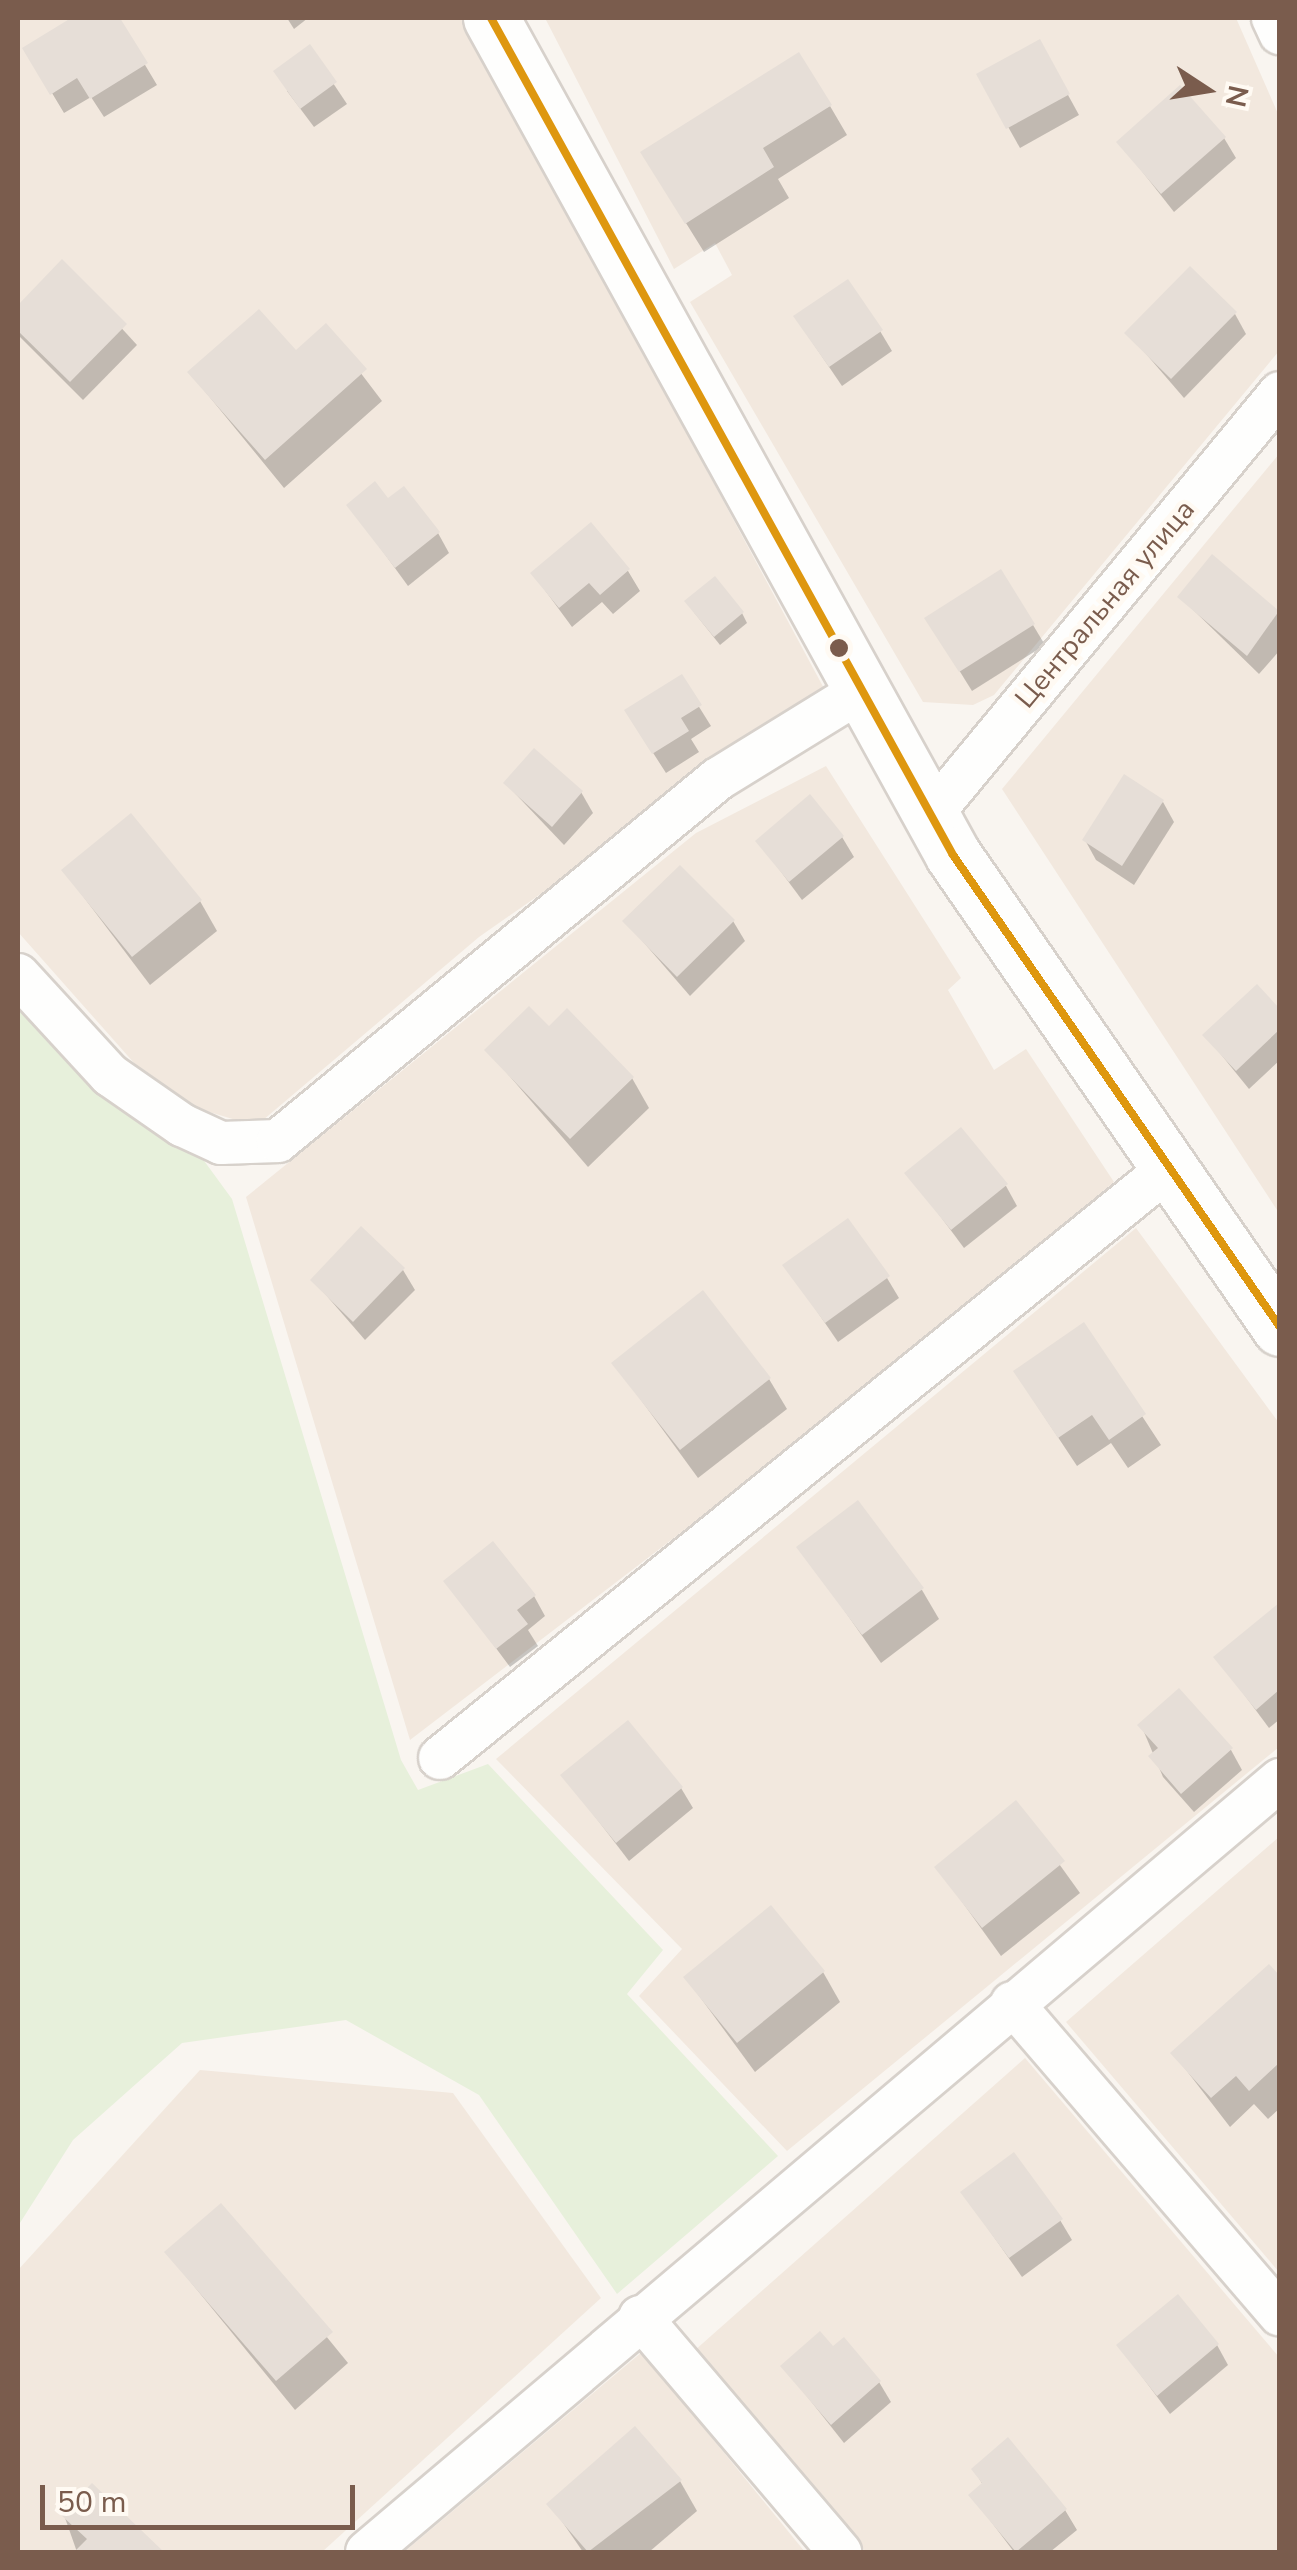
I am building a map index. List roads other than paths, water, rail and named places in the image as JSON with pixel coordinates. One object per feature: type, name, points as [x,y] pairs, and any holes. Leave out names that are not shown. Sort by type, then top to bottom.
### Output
[{"type":"main road","points":[[491,18],[930,816],[1167,1170],[1280,1328]]},
{"type":"street","points":[[1273,18],[1280,33]]},
{"type":"street","name":"Центральная улица","points":[[930,816],[1280,393]]},
{"type":"street","points":[[18,975],[110,1075],[182,1125],[221,1143],[278,1141],[718,780],[860,692]]},
{"type":"street","points":[[440,1758],[1167,1170]]},
{"type":"street","points":[[367,2552],[640,2317],[1280,1780]]},
{"type":"street","points":[[1012,2003],[1280,2315]]},
{"type":"street","points":[[640,2317],[840,2552]]}]
